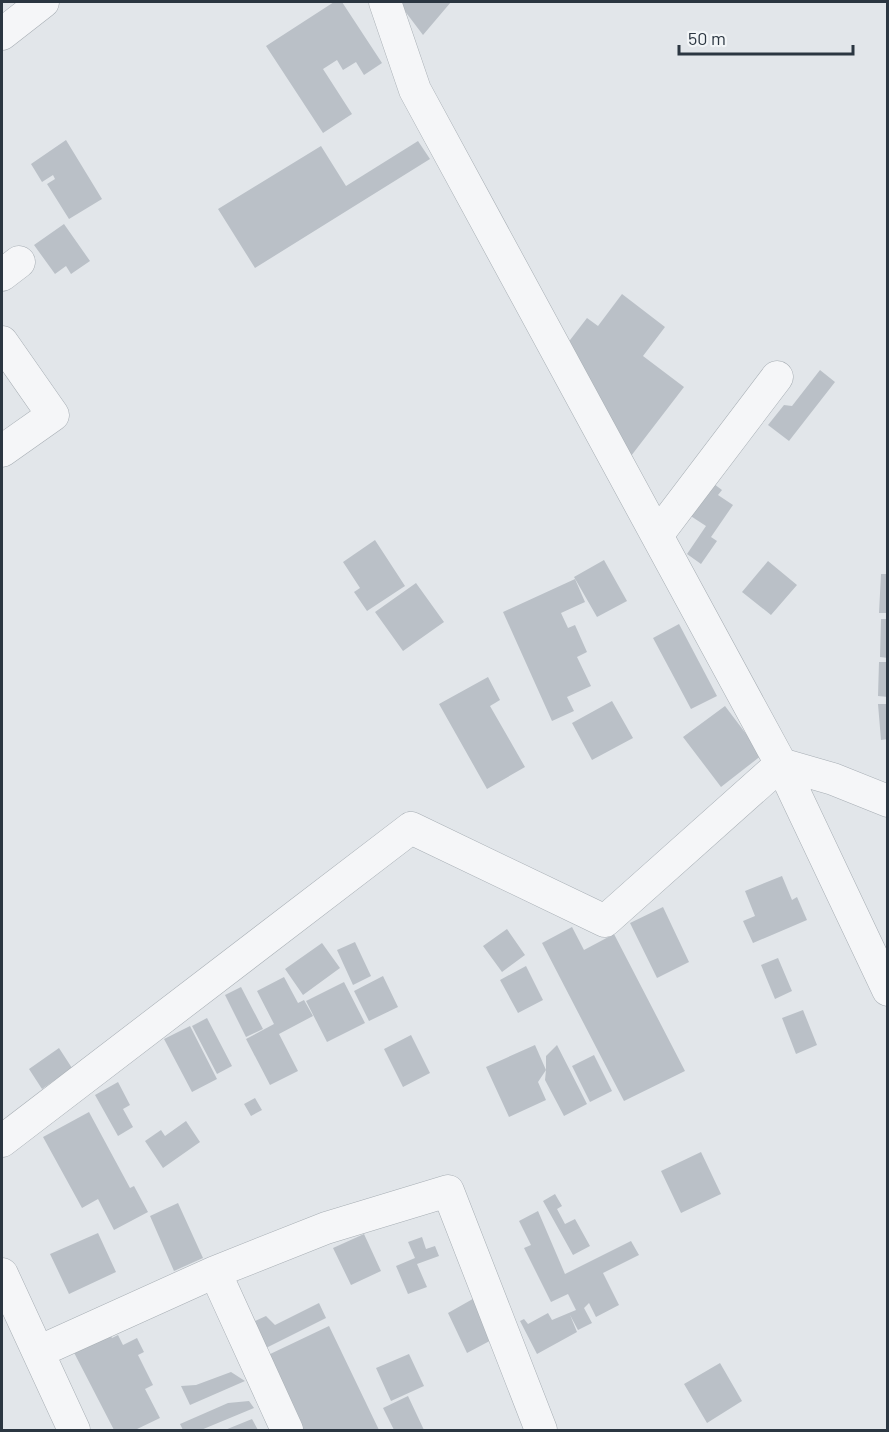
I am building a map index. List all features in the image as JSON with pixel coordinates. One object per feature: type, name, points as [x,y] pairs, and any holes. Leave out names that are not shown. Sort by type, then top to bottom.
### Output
[{"type":"street","points":[[2,34],[44,2]]},
{"type":"street","points":[[385,2],[415,90],[781,764],[888,990]]},
{"type":"street","points":[[2,342],[52,415],[2,451]]},
{"type":"street","points":[[658,534],[777,377]]},
{"type":"street","points":[[781,764],[833,778],[888,801]]},
{"type":"street","points":[[2,1141],[411,828],[605,921],[781,764]]},
{"type":"street","points":[[38,1352],[215,1272],[326,1228],[448,1191],[541,1431]]},
{"type":"street","points":[[215,1272],[287,1431]]},
{"type":"street","points":[[2,1274],[74,1431]]},
{"type":"building","points":[[334,2],[342,2],[382,63],[364,75],[356,62],[343,70],[337,60],[323,69],[352,114],[323,133],[266,46]]},
{"type":"building","points":[[398,2],[451,2],[423,35]]},
{"type":"building","points":[[66,140],[102,199],[69,219],[47,184],[55,179],[53,175],[42,182],[31,164]]},
{"type":"building","points":[[418,141],[430,159],[255,268],[218,209],[321,146],[346,186]]},
{"type":"building","points":[[64,224],[90,261],[71,274],[66,266],[55,274],[34,245]]},
{"type":"building","points":[[622,294],[665,327],[643,356],[684,387],[631,456],[567,344],[587,318],[598,326]]},
{"type":"building","points":[[820,370],[835,382],[789,441],[768,425],[784,405],[792,406]]},
{"type":"building","points":[[706,478],[722,490],[718,495],[733,505],[711,537],[717,541],[701,564],[687,554],[706,526],[683,511]]},
{"type":"building","points":[[375,540],[405,586],[367,611],[354,592],[360,588],[343,562]]},
{"type":"building","points":[[604,560],[627,601],[597,617],[574,577]]},
{"type":"building","points":[[768,561],[797,585],[771,615],[742,592]]},
{"type":"building","points":[[881,574],[888,574],[888,613],[879,613]]},
{"type":"building","points":[[575,579],[585,602],[561,613],[568,628],[575,625],[587,652],[577,657],[591,686],[567,697],[574,711],[552,721],[503,612]]},
{"type":"building","points":[[416,583],[444,622],[403,651],[375,612]]},
{"type":"building","points":[[881,619],[888,619],[888,658],[880,657]]},
{"type":"building","points":[[679,624],[717,696],[691,709],[653,638]]},
{"type":"building","points":[[879,662],[888,662],[888,697],[878,696]]},
{"type":"building","points":[[488,677],[500,700],[490,706],[525,767],[487,789],[439,704]]},
{"type":"building","points":[[612,701],[633,738],[592,760],[572,723]]},
{"type":"building","points":[[878,704],[888,704],[888,739],[881,740]]},
{"type":"building","points":[[725,706],[762,755],[721,787],[683,737]]},
{"type":"building","points":[[782,876],[792,900],[797,897],[807,920],[753,943],[743,921],[755,916],[745,891]]},
{"type":"building","points":[[663,907],[689,962],[657,978],[630,923]]},
{"type":"building","points":[[572,927],[584,950],[614,934],[685,1071],[624,1101],[542,943]]},
{"type":"building","points":[[507,929],[525,955],[502,972],[483,946]]},
{"type":"building","points":[[355,942],[371,976],[353,985],[337,950]]},
{"type":"building","points":[[322,943],[340,968],[303,995],[285,969]]},
{"type":"building","points":[[778,958],[792,991],[775,999],[761,965]]},
{"type":"building","points":[[526,966],[543,1000],[518,1013],[500,980]]},
{"type":"building","points":[[383,976],[398,1007],[369,1021],[354,991]]},
{"type":"building","points":[[284,977],[298,1003],[304,1000],[313,1016],[279,1034],[298,1071],[270,1085],[246,1039],[274,1024],[257,991]]},
{"type":"building","points":[[344,982],[365,1023],[327,1042],[306,1001]]},
{"type":"building","points":[[241,987],[263,1029],[246,1037],[225,995]]},
{"type":"building","points":[[803,1010],[817,1045],[796,1054],[782,1018]]},
{"type":"building","points":[[207,1018],[232,1066],[217,1074],[192,1026]]},
{"type":"building","points":[[190,1026],[217,1079],[192,1092],[164,1039]]},
{"type":"building","points":[[411,1035],[430,1073],[403,1087],[384,1049]]},
{"type":"building","points":[[535,1045],[546,1070],[538,1082],[546,1100],[509,1117],[486,1067]]},
{"type":"building","points":[[557,1045],[587,1104],[564,1116],[545,1080],[546,1056]]},
{"type":"building","points":[[59,1048],[72,1068],[42,1089],[29,1069]]},
{"type":"building","points":[[594,1055],[612,1091],[590,1102],[572,1066]]},
{"type":"building","points":[[118,1082],[130,1105],[123,1109],[133,1127],[118,1136],[95,1095]]},
{"type":"building","points":[[255,1098],[262,1110],[251,1116],[244,1104]]},
{"type":"building","points":[[89,1112],[130,1188],[134,1186],[148,1212],[114,1230],[98,1199],[82,1208],[43,1137]]},
{"type":"building","points":[[186,1121],[200,1142],[163,1168],[145,1141],[161,1130],[165,1136]]},
{"type":"building","points":[[701,1152],[721,1194],[681,1213],[661,1171]]},
{"type":"building","points":[[555,1194],[562,1206],[557,1209],[565,1224],[575,1219],[590,1246],[573,1255],[543,1201]]},
{"type":"building","points":[[178,1203],[203,1258],[174,1271],[150,1216]]},
{"type":"building","points":[[538,1211],[565,1274],[631,1241],[639,1255],[603,1273],[619,1305],[596,1317],[589,1303],[584,1308],[592,1323],[578,1330],[570,1315],[577,1332],[537,1354],[520,1321],[524,1319],[528,1324],[548,1313],[552,1320],[576,1310],[568,1294],[551,1302],[524,1248],[531,1245],[519,1221]]},
{"type":"building","points":[[98,1233],[116,1272],[69,1294],[50,1254]]},
{"type":"building","points":[[364,1234],[381,1271],[351,1285],[333,1248]]},
{"type":"building","points":[[422,1237],[426,1249],[435,1246],[439,1256],[417,1264],[427,1287],[408,1294],[396,1266],[415,1258],[408,1242]]},
{"type":"building","points":[[478,1296],[499,1336],[467,1353],[448,1313]]},
{"type":"building","points":[[319,1303],[326,1318],[264,1349],[251,1323],[266,1316],[275,1325]]},
{"type":"building","points":[[104,1323],[112,1338],[118,1335],[123,1345],[137,1338],[144,1352],[138,1355],[153,1385],[145,1389],[160,1418],[135,1430],[114,1430],[68,1341]]},
{"type":"building","points":[[329,1326],[379,1430],[302,1430],[266,1356]]},
{"type":"building","points":[[409,1354],[424,1386],[391,1401],[376,1368]]},
{"type":"building","points":[[720,1363],[742,1401],[707,1423],[684,1384]]},
{"type":"building","points":[[231,1372],[245,1381],[190,1405],[181,1386],[196,1385]]},
{"type":"building","points":[[408,1396],[424,1430],[394,1430],[383,1408]]},
{"type":"building","points":[[249,1401],[254,1408],[201,1430],[183,1430],[180,1424],[228,1403]]},
{"type":"building","points":[[252,1419],[258,1430],[225,1430]]}]
